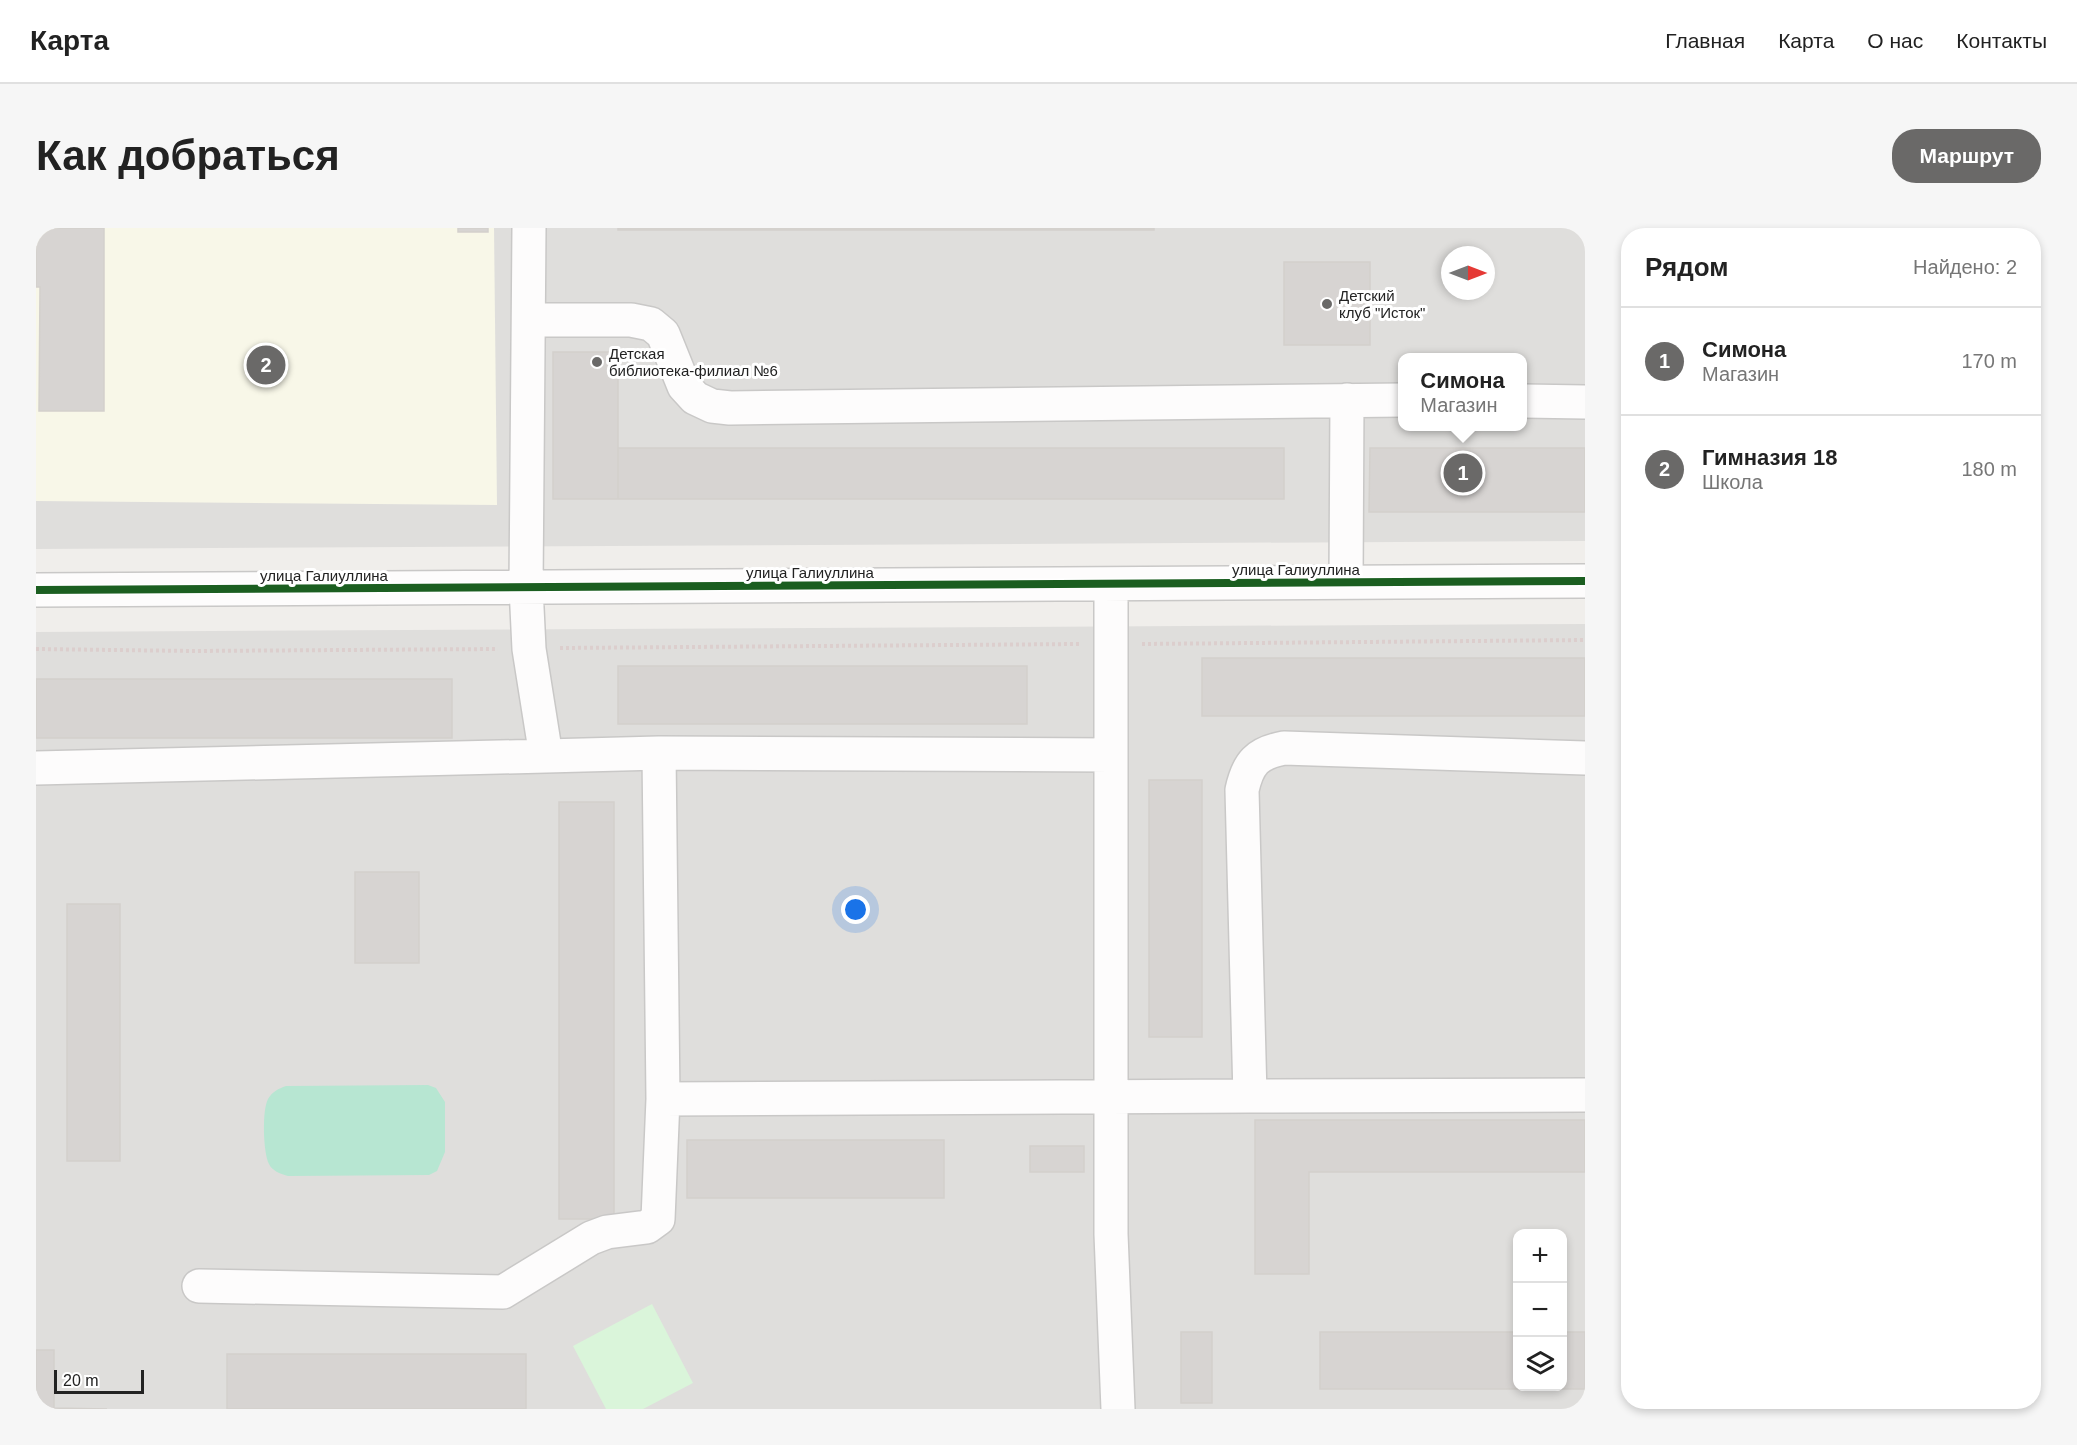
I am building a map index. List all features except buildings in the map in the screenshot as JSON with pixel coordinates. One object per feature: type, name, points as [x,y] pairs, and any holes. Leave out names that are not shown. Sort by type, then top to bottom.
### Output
[{"type":"street","points":[[529,228],[526,587],[529,649],[546,756]]},
{"type":"street","points":[[529,320],[631,320],[651,324],[663,334],[684,386],[695,398],[712,406],[730,408],[1398,400]]},
{"type":"street","points":[[1346,582],[1347,399]]},
{"type":"street","points":[[1527,401],[1585,402]]},
{"type":"street","name":"улица Галиуллина","points":[[36,590],[1585,580]]},
{"type":"street","points":[[1111,584],[1111,1234],[1118,1409]]},
{"type":"street","points":[[1250,1096],[1242,790],[1246,773],[1255,760],[1268,751],[1284,748],[1585,758]]},
{"type":"street","points":[[36,768],[659,753],[1111,755]]},
{"type":"street","points":[[199,1286],[503,1292],[591,1238],[607,1232],[654,1224],[658,1219],[663,1099],[659,753]]},
{"type":"street","points":[[663,1099],[1585,1095]]},
{"type":"path","points":[[36,649],[204,651],[1585,640]]},
{"type":"shaded area","points":[[36,228],[1585,228],[1585,541],[36,549]]},
{"type":"shaded area","points":[[36,228],[494,228],[497,505],[36,501]]},
{"type":"shaded area","points":[[1585,624],[1585,1409],[36,1409],[36,632]]},
{"type":"green space","points":[[428,1085],[436,1088],[445,1102],[445,1152],[437,1171],[429,1175],[288,1176],[270,1166],[264,1141],[264,1121],[268,1099],[278,1089],[286,1086]]},
{"type":"green space","points":[[652,1304],[693,1383],[643,1409],[606,1409],[573,1346]]},
{"type":"cycle path","points":[[36,590],[1585,581]]},
{"type":"place","name":"Детский клуб \"Исток\"","points":[[1327,304]]},
{"type":"place","name":"Детская библиотека-филиал №6","points":[[597,362]]},
{"type":"place","name":"Гимназия 18","points":[[266,365]]},
{"type":"place","name":"Симона","points":[[1463,473]]}]
